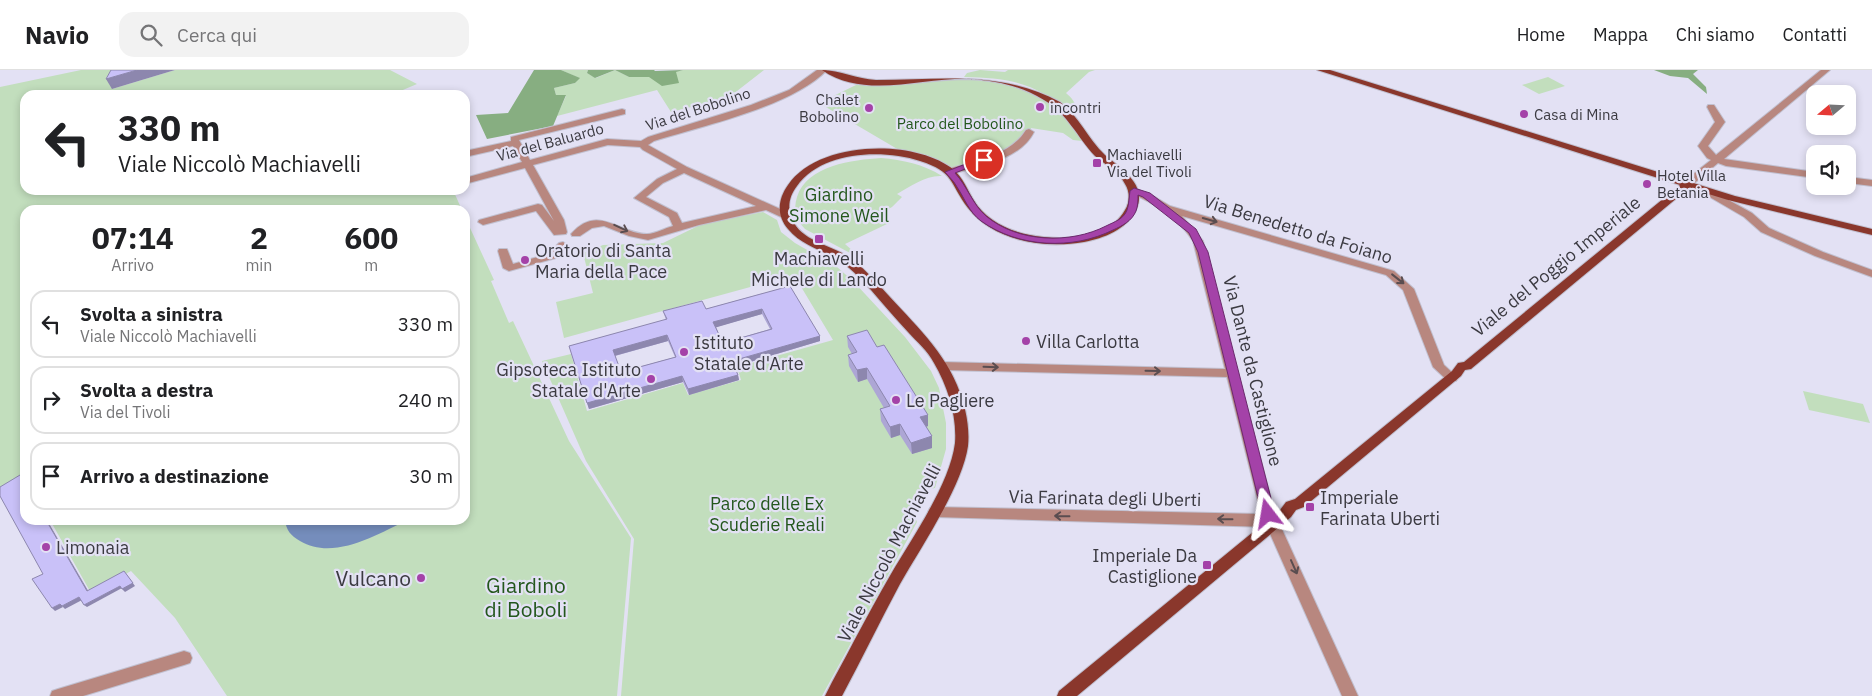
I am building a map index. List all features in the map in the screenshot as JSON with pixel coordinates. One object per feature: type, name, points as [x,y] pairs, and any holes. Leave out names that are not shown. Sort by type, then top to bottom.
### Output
[{"type":"main road","points":[[785,215],[785,201],[796,180],[814,166],[828,160],[856,154],[897,152],[932,162],[950,172],[961,186],[971,205],[983,218],[1010,232],[1025,237],[1050,241],[1094,236],[1123,222],[1132,211],[1134,191],[1126,176],[1090,146],[1067,113],[1045,97],[1021,85],[999,80],[955,77],[894,81],[856,81],[844,79],[825,70]]},
{"type":"main road","points":[[1321,70],[1705,190],[1758,205],[1872,232]]},
{"type":"main road","name":"Viale del Poggio Imperiale","points":[[1064,696],[1273,523],[1286,513],[1293,513],[1299,508],[1300,503],[1687,184]]},
{"type":"main road","name":"Viale Niccolò Machiavelli","points":[[785,215],[788,223],[800,235],[839,256],[857,269],[934,354],[942,366],[961,424],[961,446],[957,462],[935,512],[888,592],[833,696]]},
{"type":"street","name":"Via del Bobolino","points":[[785,215],[684,169],[646,148],[643,144],[650,139],[746,110],[785,94],[825,70]]},
{"type":"street","name":"Viale del Poggio Imperiale","points":[[1687,184],[1826,70]]},
{"type":"street","points":[[1711,107],[1720,122],[1703,146],[1710,156],[1720,157],[1726,163],[1806,173]]},
{"type":"street","points":[[560,233],[558,220],[514,139],[622,112]]},
{"type":"street","points":[[950,172],[1012,150],[1025,141],[1029,132]]},
{"type":"street","name":"Via del Baluardo","points":[[470,180],[613,141],[643,144]]},
{"type":"street","points":[[470,153],[516,143]]},
{"type":"street","points":[[679,226],[673,214],[639,198],[660,181],[684,169]]},
{"type":"street","points":[[1856,181],[1872,183]]},
{"type":"street","points":[[1705,190],[1748,214],[1756,224],[1765,230],[1819,254],[1872,274]]},
{"type":"street","name":"Via Dante da Castiglione","points":[[1134,191],[1146,195],[1189,227],[1198,241],[1268,514],[1350,696]]},
{"type":"street","points":[[1748,214],[1758,205]]},
{"type":"street","points":[[483,222],[538,207],[560,233]]},
{"type":"street","points":[[503,252],[509,268],[552,256],[563,245],[572,242],[576,238],[576,234],[589,225],[609,223],[642,237],[679,226],[765,207]]},
{"type":"street","name":"Via Benedetto da Foiano","points":[[1163,207],[1366,265],[1390,274],[1408,289],[1439,367],[1459,372]]},
{"type":"street","points":[[563,245],[553,241],[553,237],[560,233],[572,232],[576,234]]},
{"type":"street","points":[[942,366],[1232,373]]},
{"type":"street","name":"Via Farinata degli Uberti","points":[[935,512],[1261,520],[1273,523]]},
{"type":"street","points":[[58,696],[184,658]]},
{"type":"green space","points":[[81,70],[122,70],[112,89],[175,70],[390,70],[417,84],[403,90],[20,90],[20,195],[455,195],[460,205],[20,205],[20,478],[0,490],[0,87]]},
{"type":"green space","points":[[534,70],[561,70],[580,78],[575,83],[554,88],[556,95],[566,95],[553,126],[487,139],[476,115],[508,113]]},
{"type":"green space","points":[[561,70],[588,70],[587,73],[596,78],[615,70],[629,77],[649,77],[683,70],[764,70],[728,98],[671,112],[657,90],[557,116],[566,96],[556,95],[554,88],[575,83],[579,78]]},
{"type":"green space","points":[[588,70],[615,70],[595,78],[587,73]]},
{"type":"green space","points":[[615,70],[683,70],[676,72],[679,83],[662,86],[649,77],[629,77]]},
{"type":"green space","name":"Parco del Bobolino","points":[[980,70],[1005,72],[1008,70],[1095,70],[1089,72],[1066,93],[1073,101],[1077,111],[1073,117],[1048,97],[1023,85],[996,79],[964,77],[967,73]]},
{"type":"green space","points":[[1654,70],[1698,70],[1693,74],[1706,87],[1707,94],[1688,78],[1670,76]]},
{"type":"green space","points":[[1548,77],[1565,86],[1539,94],[1522,85]]},
{"type":"green space","name":"Parco del Bobolino","points":[[944,79],[987,81],[1023,88],[1039,96],[1054,107],[1069,121],[1082,141],[1073,140],[1063,133],[1031,128],[1029,137],[1023,145],[1013,152],[955,172],[919,154],[899,150],[819,103],[856,85]]},
{"type":"green space","name":"Giardino Simone Weil","points":[[881,158],[913,163],[928,168],[942,176],[924,179],[897,194],[902,197],[892,207],[876,216],[887,224],[845,244],[854,252],[852,254],[802,226],[797,218],[795,206],[802,186],[810,178],[832,166],[857,160]]},
{"type":"green space","name":"Parco delle Ex Scuderie Reali","points":[[763,212],[777,220],[781,232],[795,243],[837,267],[853,281],[905,337],[931,371],[939,388],[946,423],[946,449],[935,488],[921,492],[914,499],[913,509],[917,522],[822,696],[621,696],[634,539],[586,461],[542,361],[571,354],[587,411],[683,383],[688,395],[741,380],[737,367],[833,340],[794,275],[564,338],[556,302],[593,293],[583,253],[603,245],[663,243],[702,224]]},
{"type":"green space","name":"Giardino di Boboli","points":[[470,228],[494,280],[491,281],[509,323],[513,321],[569,441],[631,538],[617,696],[227,696],[175,618],[131,571],[91,593],[53,525],[470,525]]},
{"type":"green space","points":[[1803,391],[1863,404],[1870,423],[1809,410]]},
{"type":"water","points":[[286,525],[397,525],[355,544],[326,548],[300,541],[288,530]]},
{"type":"building","points":[[111,70],[137,70],[106,79]]},
{"type":"building","points":[[790,286],[820,336],[732,361],[738,375],[688,389],[682,376],[587,403],[569,346],[667,319],[663,311],[702,301],[706,309]],"holes":[[[762,309],[772,329],[723,343],[713,322]],[[667,335],[676,357],[621,372],[613,350]]]},
{"type":"building","name":"Le Pagliere","points":[[867,330],[877,347],[884,345],[928,415],[920,417],[932,436],[911,443],[900,424],[890,427],[880,409],[890,406],[867,368],[857,370],[848,355],[857,352],[847,336]]},
{"type":"building","name":"Limonaia","points":[[20,475],[20,525],[49,525],[87,591],[124,571],[133,583],[122,589],[120,586],[84,605],[79,597],[62,606],[60,604],[52,608],[32,579],[43,574],[0,496],[0,487]]},
{"type":"place","name":"incontri","points":[[1040,107]]},
{"type":"place","name":"Chalet Bobolino","points":[[869,108]]},
{"type":"place","name":"Casa di Mina","points":[[1524,114]]},
{"type":"place","name":"Machiavelli Via del Tivoli","points":[[1097,163]]},
{"type":"place","name":"Hotel Villa Betania","points":[[1647,184]]},
{"type":"place","name":"Machiavelli Michele di Lando","points":[[819,239]]},
{"type":"place","name":"Oratorio di Santa Maria della Pace","points":[[525,260]]},
{"type":"place","name":"Villa Carlotta","points":[[1026,341]]},
{"type":"place","name":"Istituto Statale d'Arte","points":[[684,352]]},
{"type":"place","name":"Gipsoteca Istituto Statale d'Arte","points":[[651,379]]},
{"type":"place","name":"Le Pagliere","points":[[896,400]]},
{"type":"place","name":"Imperiale Farinata Uberti","points":[[1310,507]]},
{"type":"place","name":"Limonaia","points":[[46,547]]},
{"type":"place","name":"Imperiale Da Castiglione","points":[[1207,565]]},
{"type":"place","name":"Vulcano","points":[[421,578]]},
{"type":"route","points":[[984,160],[950,172],[961,186],[971,205],[983,218],[1002,229],[1025,237],[1050,241],[1072,240],[1094,236],[1111,229],[1123,222],[1132,211],[1134,191],[1146,195],[1193,231],[1203,252],[1268,514]]}]
